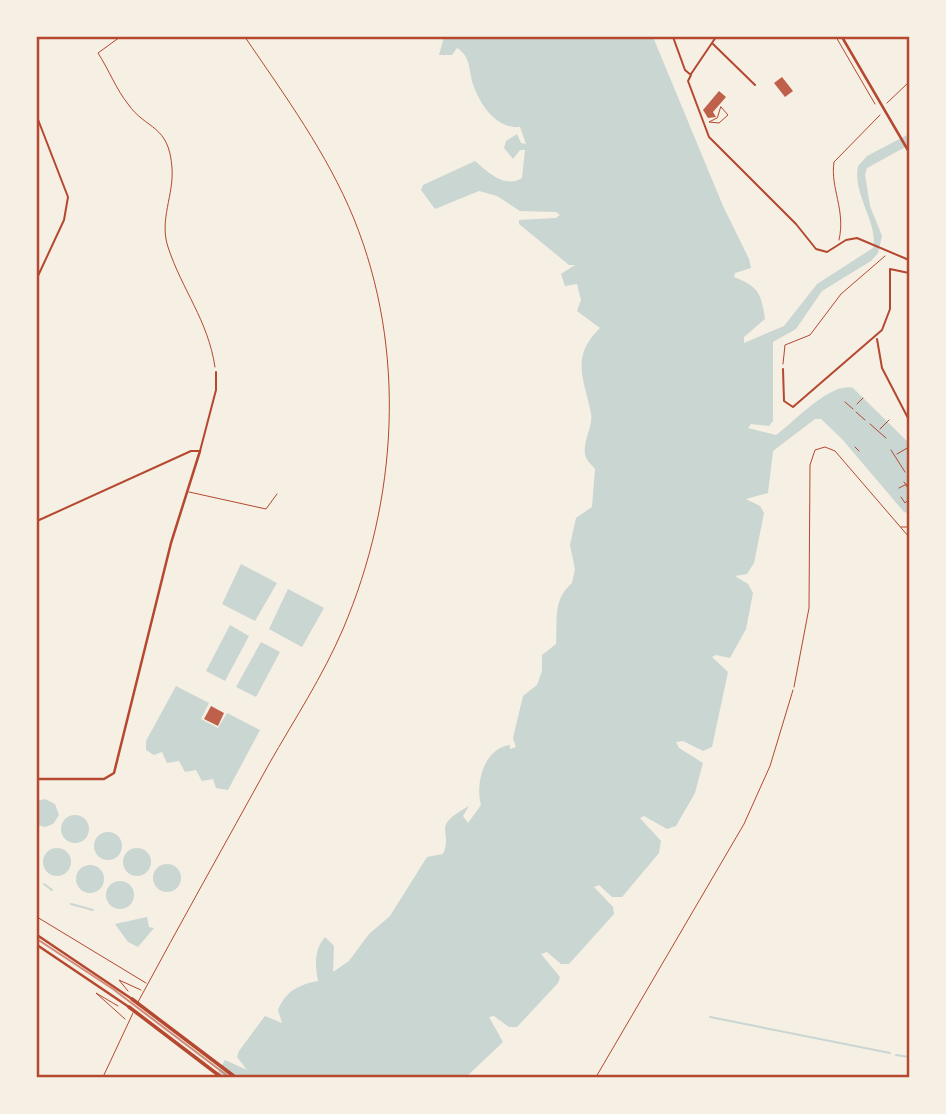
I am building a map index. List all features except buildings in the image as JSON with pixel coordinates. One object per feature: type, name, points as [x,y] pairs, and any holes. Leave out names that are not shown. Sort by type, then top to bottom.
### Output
[{"type":"highway","points":[[132,997],[235,1077]]},
{"type":"highway","points":[[129,1007],[221,1077]]},
{"type":"street","points":[[673,37],[685,69],[691,75]]},
{"type":"street","points":[[716,37],[688,81],[709,137],[796,224],[818,250],[827,252],[853,238],[909,260]]},
{"type":"street","points":[[842,37],[909,151]]},
{"type":"street","points":[[713,44],[755,85]]},
{"type":"street","points":[[37,117],[68,197],[64,220],[37,278]]},
{"type":"street","points":[[783,369],[784,401],[793,407],[877,338],[889,314],[890,269],[909,273]]},
{"type":"street","points":[[877,338],[882,368],[909,419]]},
{"type":"street","points":[[37,779],[104,779],[114,773],[171,543],[189,492],[216,390],[216,372]]},
{"type":"street","points":[[37,521],[191,451],[200,451]]},
{"type":"street","points":[[38,935],[132,997]]},
{"type":"street","points":[[37,945],[129,1007]]},
{"type":"lane","points":[[103,1077],[128,1021],[339,638],[375,534],[386,469],[388,363],[371,270],[336,180],[299,115],[245,37]]},
{"type":"lane","points":[[703,123],[716,119],[721,107],[728,113],[719,123],[709,122]]},
{"type":"lane","points":[[909,254],[909,260]]},
{"type":"lane","points":[[189,492],[266,509],[277,494]]},
{"type":"lane","points":[[596,1077],[744,824],[770,766],[793,690]]},
{"type":"lane","points":[[37,917],[148,984]]},
{"type":"path","points":[[120,37],[98,53],[129,107],[156,126],[167,147],[173,169],[164,235],[172,260],[201,316],[216,372]]},
{"type":"path","points":[[836,37],[877,106]]},
{"type":"path","points":[[885,101],[888,103],[909,82]]},
{"type":"path","points":[[841,243],[843,217],[834,162],[881,114]]},
{"type":"path","points":[[783,369],[785,345],[810,335],[841,294],[890,252]]},
{"type":"path","points":[[857,404],[863,398]]},
{"type":"path","points":[[845,402],[853,409]]},
{"type":"path","points":[[856,412],[865,421]]},
{"type":"path","points":[[878,431],[889,420]]},
{"type":"path","points":[[870,424],[886,438]]},
{"type":"path","points":[[793,690],[809,608],[810,465],[815,450],[829,447],[839,454],[909,537]]},
{"type":"path","points":[[895,455],[909,447]]},
{"type":"path","points":[[853,452],[857,449]]},
{"type":"path","points":[[891,450],[905,472]]},
{"type":"path","points":[[904,482],[909,490]]},
{"type":"path","points":[[899,488],[909,483]]},
{"type":"path","points":[[901,497],[905,503],[909,499]]},
{"type":"path","points":[[899,527],[909,527]]},
{"type":"path","points":[[132,997],[119,980],[144,992]]},
{"type":"path","points":[[122,1007],[96,993],[128,1021]]},
{"type":"shaded area","points":[[444,37],[653,37],[723,206],[749,259],[751,268],[735,273],[734,277],[753,287],[762,302],[765,319],[744,337],[744,343],[784,326],[817,284],[873,248],[872,229],[857,177],[858,166],[867,156],[909,134],[909,145],[867,168],[865,175],[870,206],[882,236],[878,253],[871,261],[822,291],[796,329],[773,342],[773,421],[769,426],[751,424],[748,428],[776,435],[823,397],[844,388],[853,388],[909,443],[909,513],[904,512],[842,439],[821,419],[815,419],[773,451],[768,493],[746,499],[760,506],[764,513],[754,563],[747,574],[735,576],[748,584],[753,593],[746,629],[730,658],[716,655],[712,657],[728,672],[712,747],[703,751],[683,741],[676,742],[679,748],[703,763],[695,793],[676,826],[667,829],[644,816],[640,818],[661,841],[659,853],[622,897],[612,897],[599,885],[594,887],[613,907],[614,914],[569,964],[561,964],[547,952],[541,954],[560,977],[558,983],[517,1027],[509,1027],[494,1016],[489,1017],[503,1042],[466,1077],[215,1077],[225,1060],[247,1070],[237,1057],[239,1051],[265,1016],[282,1023],[278,1010],[285,998],[299,987],[318,981],[316,958],[325,937],[334,946],[333,972],[349,961],[369,934],[390,916],[427,857],[443,854],[446,846],[446,824],[450,819],[469,806],[463,816],[468,823],[481,805],[479,787],[484,768],[488,760],[501,748],[510,745],[510,749],[516,747],[513,738],[523,696],[537,685],[542,671],[542,655],[556,644],[559,603],[561,596],[572,583],[575,569],[570,545],[576,518],[592,507],[595,469],[585,456],[591,413],[583,378],[582,358],[600,328],[577,311],[581,300],[577,284],[565,286],[561,274],[575,265],[569,265],[519,224],[519,220],[556,218],[560,215],[556,212],[520,211],[497,196],[479,191],[435,209],[421,190],[423,185],[475,161],[502,180],[515,181],[522,178],[525,150],[520,150],[513,159],[504,148],[506,141],[517,134],[521,143],[526,144],[520,127],[505,125],[486,109],[474,87],[467,60],[462,52],[457,48],[452,55],[439,55]]},
{"type":"shaded area","points":[[241,564],[277,583],[255,621],[222,604]]},
{"type":"shaded area","points":[[288,589],[324,608],[302,647],[269,629]]},
{"type":"shaded area","points":[[230,625],[249,636],[225,681],[206,671]]},
{"type":"shaded area","points":[[261,642],[280,652],[256,697],[236,687]]},
{"type":"shaded area","points":[[176,686],[209,703],[201,719],[218,728],[227,713],[260,730],[228,790],[216,788],[213,779],[202,781],[196,770],[185,772],[179,761],[167,763],[162,752],[154,755],[146,750],[146,741]]},
{"type":"shaded area","points":[[45,799],[55,804],[59,815],[53,824],[45,827],[37,825],[37,801]]},
{"type":"shaded area","points":[[75,815],[85,819],[89,829],[85,839],[75,843],[65,839],[61,829],[65,819]]},
{"type":"shaded area","points":[[108,832],[118,836],[122,846],[118,856],[108,860],[98,856],[94,846],[98,836]]},
{"type":"shaded area","points":[[57,848],[67,852],[71,862],[67,872],[57,876],[47,872],[43,862],[47,852]]},
{"type":"shaded area","points":[[137,848],[147,852],[151,862],[147,872],[137,876],[127,872],[123,862],[127,852]]},
{"type":"shaded area","points":[[167,864],[177,868],[181,878],[177,888],[167,892],[157,888],[153,878],[157,868]]},
{"type":"shaded area","points":[[90,865],[100,869],[104,879],[100,889],[90,893],[80,889],[76,879],[80,869]]},
{"type":"shaded area","points":[[120,881],[130,885],[134,895],[130,905],[120,909],[110,905],[106,895],[110,885]]},
{"type":"shaded area","points":[[147,917],[149,927],[154,928],[138,947],[128,942],[115,924]]},
{"type":"waterway","points":[[44,884],[52,890]]},
{"type":"waterway","points":[[71,904],[93,910]]},
{"type":"waterway","points":[[710,1017],[890,1053]]},
{"type":"waterway","points":[[896,1055],[909,1057]]},
{"type":"tram line","points":[[37,939],[113,989],[229,1077]]}]
